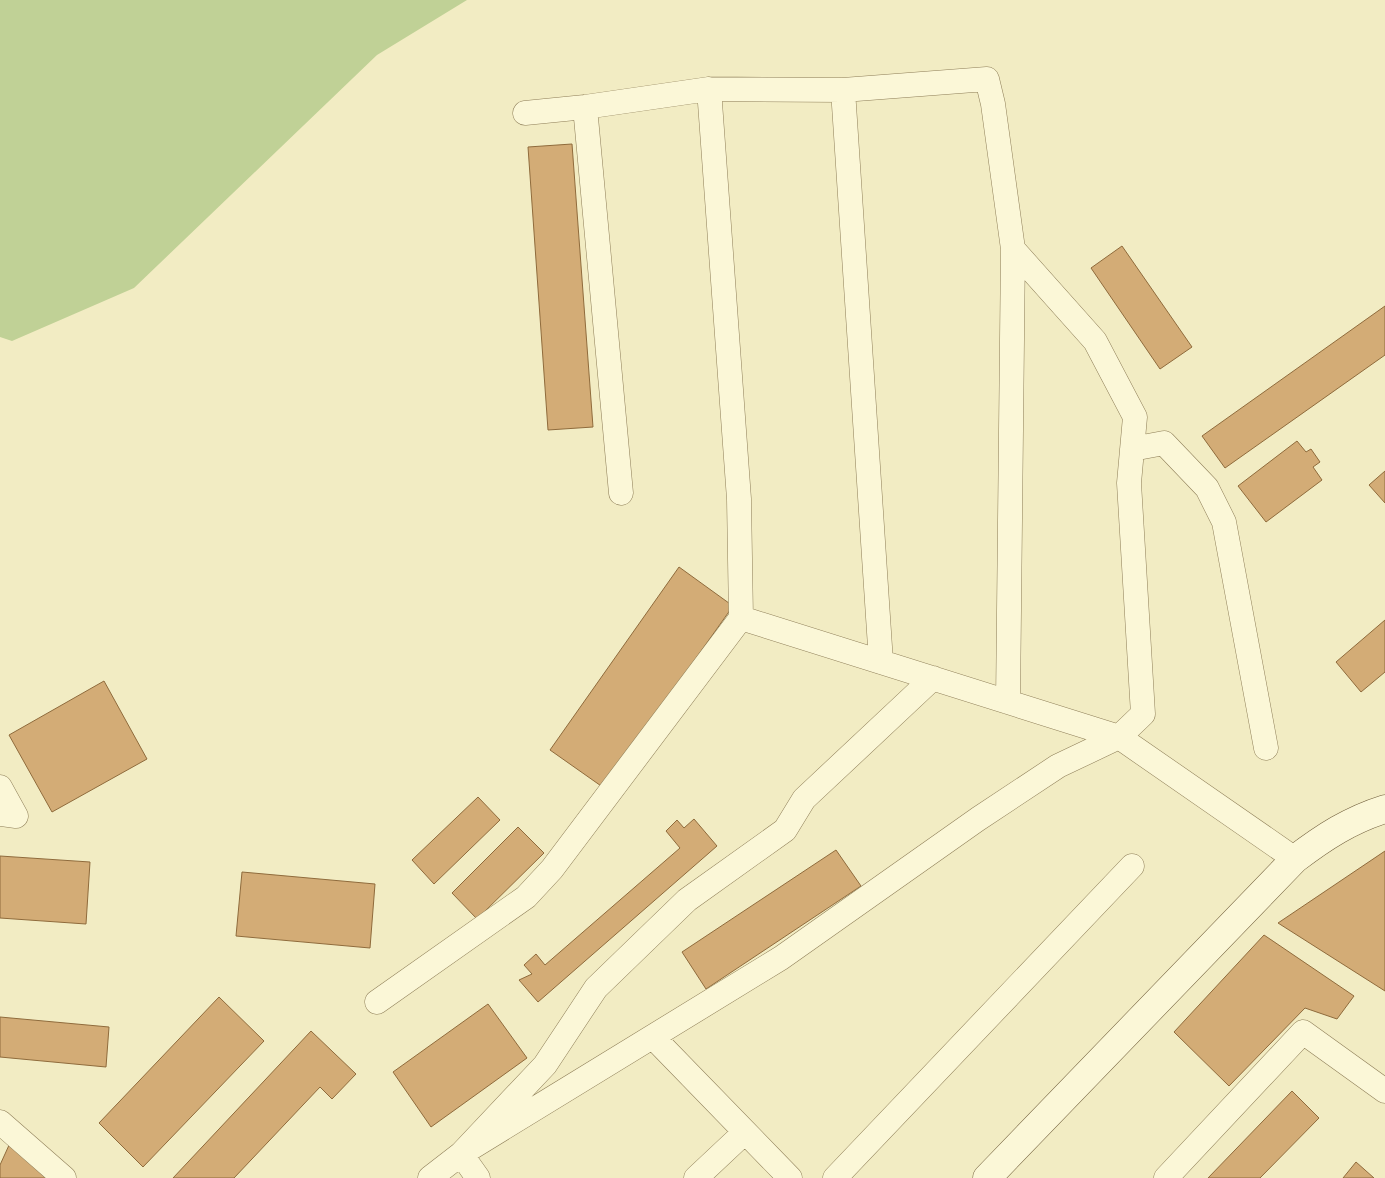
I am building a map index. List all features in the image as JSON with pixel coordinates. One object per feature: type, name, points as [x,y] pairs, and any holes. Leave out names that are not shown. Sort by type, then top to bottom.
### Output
[{"type":"street","points":[[525,113],[584,107],[709,89],[843,90],[987,79],[993,104],[1013,249],[1008,702]]},
{"type":"street","points":[[377,1002],[526,897],[552,869],[741,618],[739,499],[709,89]]},
{"type":"street","points":[[843,90],[881,662]]},
{"type":"street","points":[[584,107],[621,494]]},
{"type":"street","points":[[430,1178],[461,1154],[781,958],[1058,766],[1119,737],[1143,714],[1129,483],[1134,416],[1095,340],[1013,249]]},
{"type":"street","points":[[1132,449],[1164,443],[1207,488],[1224,522],[1266,748]]},
{"type":"street","points":[[741,618],[1119,737],[1295,859]]},
{"type":"street","points":[[461,1154],[545,1065],[596,988],[687,900],[786,830],[804,799],[933,678]]},
{"type":"street","points":[[0,788],[16,816],[0,814]]},
{"type":"street","points":[[987,1178],[1295,859],[1329,834],[1360,817],[1385,809]]},
{"type":"street","points":[[835,1178],[1132,866]]},
{"type":"street","points":[[1166,1178],[1303,1032],[1385,1091]]},
{"type":"street","points":[[653,1038],[790,1178]]},
{"type":"street","points":[[0,1122],[64,1178]]},
{"type":"street","points":[[696,1178],[745,1132]]},
{"type":"street","points":[[461,1154],[478,1178]]},
{"type":"green space","points":[[0,0],[467,0],[377,55],[134,288],[12,341],[0,337]]},
{"type":"building","points":[[572,144],[593,427],[548,430],[528,147]]},
{"type":"building","points":[[1122,246],[1192,347],[1160,369],[1091,268]]},
{"type":"building","points":[[1385,306],[1385,355],[1225,468],[1202,436]]},
{"type":"building","points":[[1297,441],[1306,452],[1311,449],[1320,462],[1313,467],[1322,480],[1266,522],[1238,486]]},
{"type":"building","points":[[1385,471],[1385,503],[1369,485]]},
{"type":"building","points":[[679,567],[733,606],[604,788],[550,750]]},
{"type":"building","points":[[1385,620],[1385,672],[1361,692],[1336,662]]},
{"type":"building","points":[[104,681],[147,759],[52,812],[9,735]]},
{"type":"building","points":[[478,797],[500,820],[434,884],[412,860]]},
{"type":"building","points":[[694,819],[717,846],[538,1002],[519,980],[532,974],[524,965],[536,954],[545,965],[680,848],[666,831],[677,820],[684,828]]},
{"type":"building","points":[[518,827],[544,853],[477,919],[452,893]]},
{"type":"building","points":[[836,850],[861,886],[706,989],[682,952]]},
{"type":"building","points":[[1385,851],[1385,991],[1278,923]]},
{"type":"building","points":[[0,856],[90,862],[86,924],[0,918]]},
{"type":"building","points":[[242,872],[375,884],[370,948],[236,936]]},
{"type":"building","points":[[1264,935],[1354,996],[1337,1019],[1305,1008],[1229,1086],[1174,1032]]},
{"type":"building","points":[[219,997],[264,1041],[143,1167],[99,1123]]},
{"type":"building","points":[[488,1004],[527,1058],[431,1127],[393,1072]]},
{"type":"building","points":[[0,1017],[109,1027],[106,1067],[0,1057]]},
{"type":"building","points":[[311,1031],[356,1074],[332,1099],[320,1087],[234,1178],[173,1178]]},
{"type":"building","points":[[1292,1091],[1319,1118],[1260,1178],[1208,1178]]},
{"type":"building","points":[[10,1143],[52,1178],[0,1178],[0,1165]]},
{"type":"building","points":[[1356,1162],[1374,1178],[1343,1178]]}]
